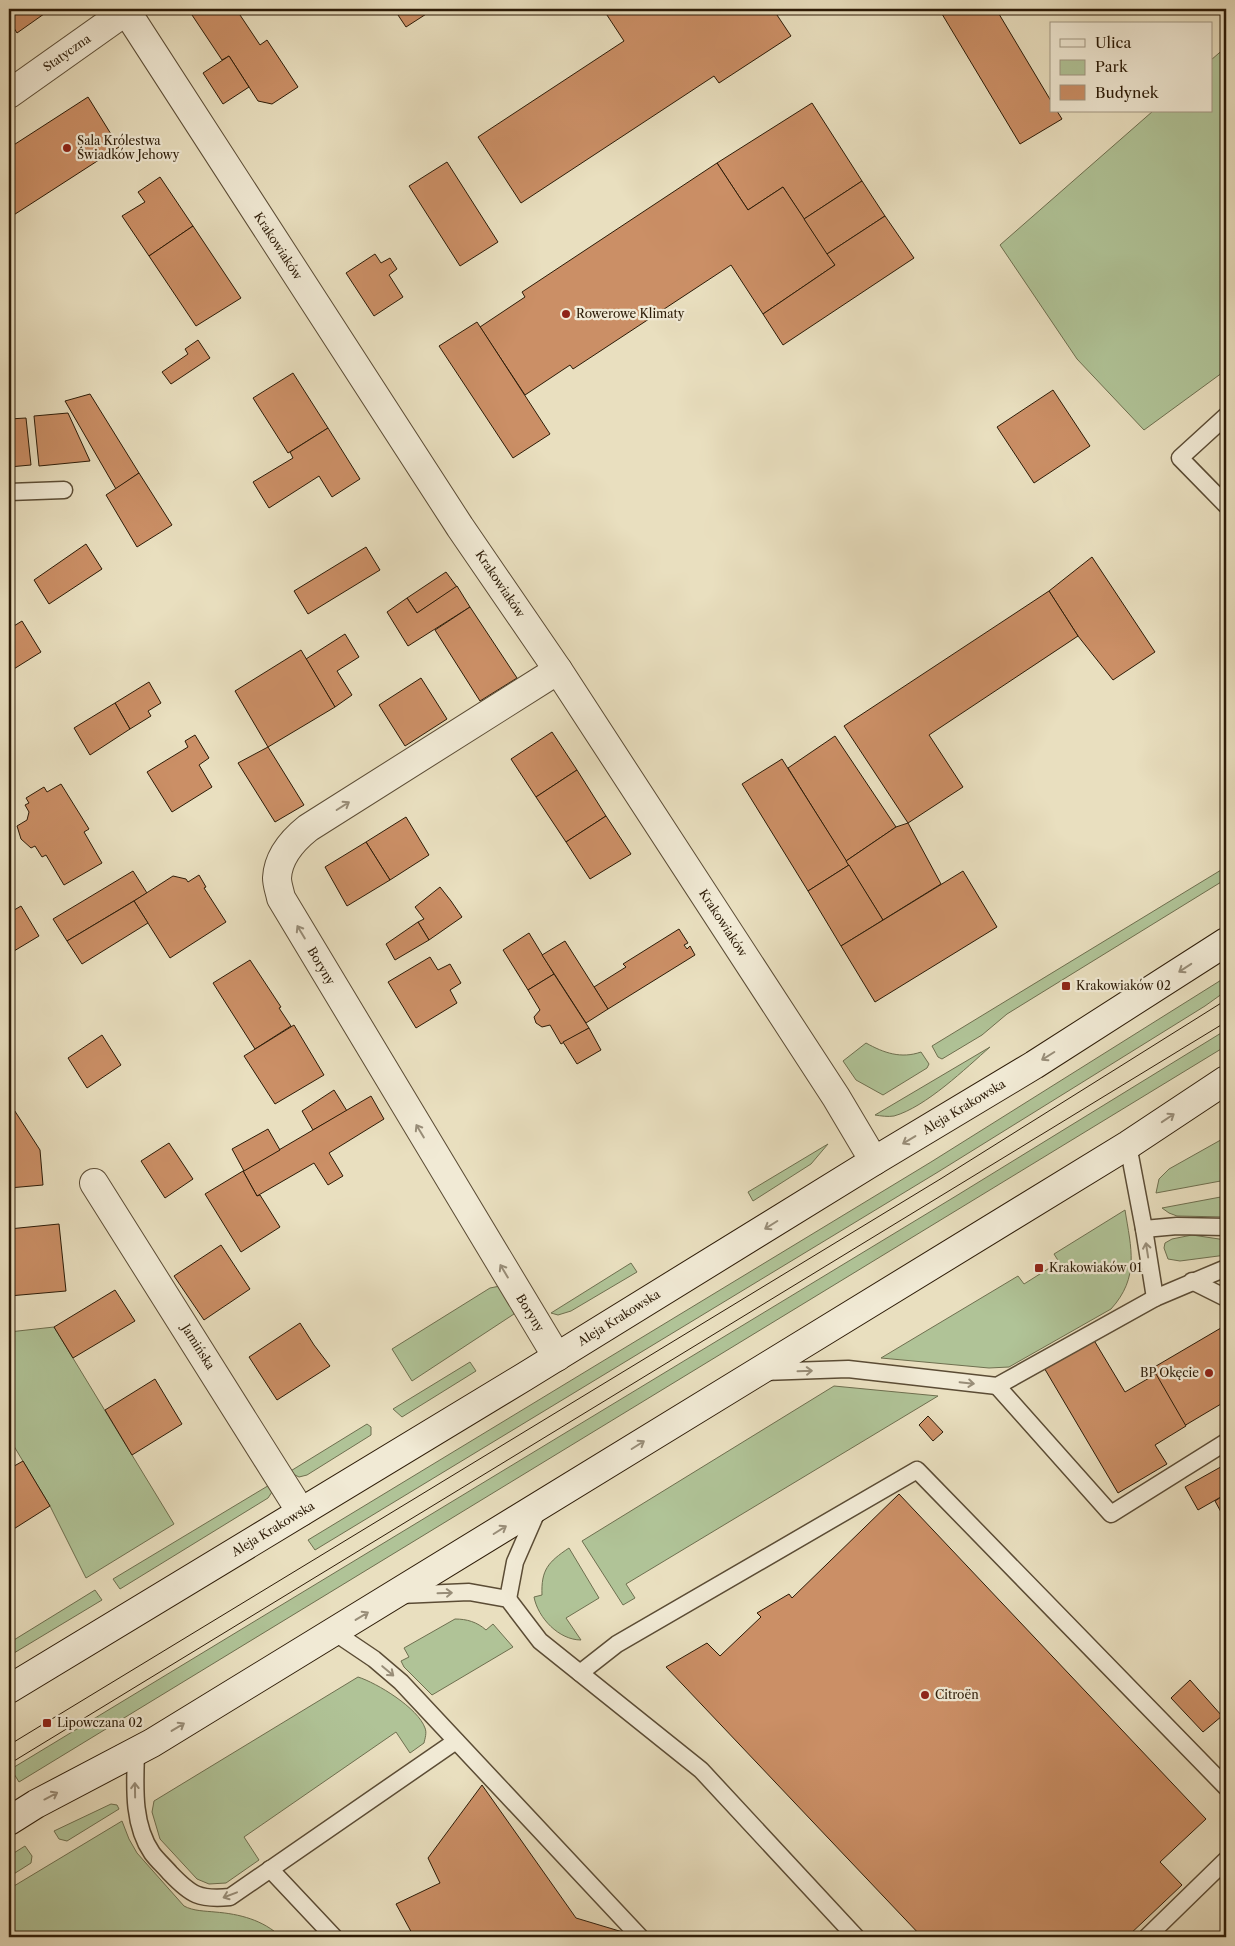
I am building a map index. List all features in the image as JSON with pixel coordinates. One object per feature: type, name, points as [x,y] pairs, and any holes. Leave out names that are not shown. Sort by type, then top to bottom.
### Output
[{"type":"main road","name":"Statyczna","points":[[9,94],[125,10]]},
{"type":"main road","name":"Krakowiaków","points":[[125,10],[460,527],[558,670],[836,1097],[874,1161]]},
{"type":"main road","name":"Boryny","points":[[557,1357],[281,898],[277,877],[282,860],[293,840],[308,828],[558,670]]},
{"type":"main road","name":"Aleja Krakowska","points":[[9,1689],[1034,1065],[1226,942]]},
{"type":"main road","points":[[9,1821],[36,1804],[152,1743],[396,1595],[1128,1145],[1226,1080]]},
{"type":"main road","name":"Jamińska","points":[[94,1183],[301,1512]]},
{"type":"lane","points":[[1226,416],[1180,458],[1226,505]]},
{"type":"lane","points":[[9,492],[64,490]]},
{"type":"lane","points":[[1128,1145],[1155,1298]]},
{"type":"lane","points":[[1144,1229],[1177,1226],[1226,1228]]},
{"type":"lane","points":[[756,1372],[848,1370],[997,1386],[1155,1298],[1226,1268]]},
{"type":"lane","points":[[1192,1281],[1226,1298]]},
{"type":"lane","points":[[997,1386],[1111,1514],[1226,1442]]},
{"type":"lane","points":[[580,1673],[617,1644],[917,1470],[1226,1787]]},
{"type":"lane","points":[[508,1599],[515,1562],[539,1506]]},
{"type":"lane","points":[[396,1595],[469,1592],[508,1599],[540,1641],[700,1770],[856,1937]]},
{"type":"lane","points":[[334,1632],[374,1659],[401,1682],[640,1937]]},
{"type":"lane","points":[[136,1752],[136,1798],[141,1830],[152,1852],[186,1890],[200,1897],[215,1899],[230,1898],[456,1741]]},
{"type":"lane","points":[[1147,1937],[1226,1860]]},
{"type":"lane","points":[[270,1869],[334,1937]]},
{"type":"green space","points":[[1226,47],[1226,370],[1144,430],[1077,359],[1000,245],[1152,112],[1212,112],[1212,59]]},
{"type":"green space","points":[[1226,867],[1226,879],[1007,1014],[982,1035],[942,1059],[938,1057],[932,1046]]},
{"type":"green space","points":[[1226,977],[1226,991],[1205,1006],[938,1172],[315,1550],[308,1540],[931,1162]]},
{"type":"green space","points":[[1226,1030],[1226,1046],[19,1782],[11,1769],[956,1196]]},
{"type":"green space","points":[[866,1043],[879,1050],[893,1054],[906,1055],[921,1052],[929,1064],[927,1068],[883,1095],[856,1080],[843,1061]]},
{"type":"green space","points":[[990,1047],[958,1076],[919,1104],[894,1116],[875,1115]]},
{"type":"green space","points":[[1226,1137],[1226,1180],[1156,1193],[1159,1179],[1169,1169]]},
{"type":"green space","points":[[828,1144],[811,1164],[753,1201],[748,1192]]},
{"type":"green space","points":[[1226,1196],[1226,1217],[1177,1216],[1162,1208]]},
{"type":"green space","points":[[1125,1210],[1131,1250],[1130,1274],[1120,1297],[1111,1309],[1009,1367],[989,1368],[881,1358],[1018,1276],[1024,1284],[1059,1262],[1054,1254]]},
{"type":"green space","points":[[1192,1235],[1226,1240],[1226,1255],[1180,1261],[1168,1259],[1164,1248],[1165,1243],[1172,1239]]},
{"type":"green space","points":[[631,1263],[637,1272],[571,1311],[558,1315],[551,1313]]},
{"type":"green space","points":[[500,1286],[508,1295],[514,1314],[412,1381],[392,1349],[490,1288]]},
{"type":"green space","points":[[54,1327],[174,1524],[86,1578],[50,1506],[9,1438],[9,1332]]},
{"type":"green space","points":[[470,1362],[476,1371],[402,1417],[393,1409]]},
{"type":"green space","points":[[834,1386],[938,1396],[626,1584],[635,1598],[623,1605],[582,1541]]},
{"type":"green space","points":[[367,1424],[371,1427],[371,1435],[307,1475],[299,1477],[289,1472]]},
{"type":"green space","points":[[271,1484],[272,1492],[268,1498],[120,1589],[113,1579]]},
{"type":"green space","points":[[569,1548],[599,1598],[566,1618],[581,1640],[565,1636],[551,1626],[540,1613],[534,1597],[542,1595],[543,1579],[547,1567]]},
{"type":"green space","points":[[95,1590],[102,1600],[9,1656],[9,1643]]},
{"type":"green space","points":[[455,1619],[472,1622],[486,1630],[493,1624],[513,1647],[432,1695],[404,1667],[401,1661],[409,1657],[404,1648]]},
{"type":"green space","points":[[358,1677],[386,1690],[414,1712],[425,1728],[424,1743],[410,1753],[396,1732],[244,1837],[259,1860],[226,1883],[209,1884],[197,1879],[160,1839],[152,1812],[154,1801]]},
{"type":"green space","points":[[111,1804],[117,1805],[119,1809],[67,1841],[59,1839],[54,1831]]},
{"type":"green space","points":[[122,1821],[137,1853],[184,1906],[195,1910],[233,1914],[251,1919],[267,1926],[281,1937],[9,1937],[9,1889]]},
{"type":"green space","points":[[25,1846],[32,1856],[31,1863],[9,1877],[9,1856]]},
{"type":"building","points":[[9,9],[51,9],[17,33],[9,20]]},
{"type":"building","points":[[188,9],[236,9],[260,45],[267,40],[298,87],[272,104],[258,101],[229,56],[222,60]]},
{"type":"building","points":[[394,9],[434,9],[406,27]]},
{"type":"building","points":[[603,9],[773,9],[791,36],[719,83],[714,76],[521,203],[478,137],[624,41]]},
{"type":"building","points":[[939,9],[996,9],[1050,99],[1050,112],[1058,112],[1062,119],[1020,144]]},
{"type":"building","points":[[229,56],[249,87],[223,104],[203,73]]},
{"type":"building","points":[[88,97],[119,147],[9,218],[9,148]]},
{"type":"building","points":[[812,103],[862,181],[804,219],[783,187],[748,210],[717,163]]},
{"type":"building","points":[[447,162],[498,242],[460,266],[409,186]]},
{"type":"building","points":[[717,163],[748,210],[783,187],[835,265],[763,314],[731,265],[573,369],[570,365],[525,395],[480,327],[525,297],[522,292]]},
{"type":"building","points":[[160,177],[193,226],[149,256],[122,216],[145,202],[138,192]]},
{"type":"building","points":[[862,181],[885,216],[827,254],[804,219]]},
{"type":"building","points":[[885,216],[914,258],[783,345],[763,314],[835,265],[827,254]]},
{"type":"building","points":[[193,226],[241,298],[196,326],[149,256]]},
{"type":"building","points":[[375,254],[381,263],[390,258],[397,269],[389,275],[403,297],[374,316],[346,273]]},
{"type":"building","points":[[477,322],[550,434],[513,458],[439,346]]},
{"type":"building","points":[[198,340],[210,358],[171,384],[162,372],[188,354],[185,349]]},
{"type":"building","points":[[293,373],[328,428],[288,453],[253,398]]},
{"type":"building","points":[[1053,390],[1090,446],[1034,483],[997,427]]},
{"type":"building","points":[[90,394],[139,473],[116,489],[65,401]]},
{"type":"building","points":[[68,413],[90,461],[39,466],[34,416]]},
{"type":"building","points":[[26,418],[31,465],[9,467],[9,419]]},
{"type":"building","points":[[328,428],[360,479],[332,497],[319,476],[269,508],[253,482],[293,458],[290,452]]},
{"type":"building","points":[[139,473],[172,525],[137,547],[106,495]]},
{"type":"building","points":[[86,544],[102,569],[49,604],[34,580]]},
{"type":"building","points":[[366,547],[380,570],[308,614],[294,591]]},
{"type":"building","points":[[1092,557],[1155,652],[1113,680],[1078,636],[1049,591]]},
{"type":"building","points":[[446,572],[457,587],[417,613],[407,598]]},
{"type":"building","points":[[457,586],[470,607],[408,646],[387,612],[407,598],[417,613]]},
{"type":"building","points":[[1049,591],[1078,636],[929,735],[963,787],[908,823],[844,726]]},
{"type":"building","points":[[470,607],[517,678],[480,701],[435,630]]},
{"type":"building","points":[[22,621],[41,652],[9,672],[9,629]]},
{"type":"building","points":[[345,634],[359,657],[337,671],[352,695],[335,707],[306,659]]},
{"type":"building","points":[[301,650],[335,707],[268,747],[235,691]]},
{"type":"building","points":[[421,678],[447,719],[405,746],[379,705]]},
{"type":"building","points":[[149,682],[161,703],[148,711],[151,716],[130,729],[115,703]]},
{"type":"building","points":[[115,703],[130,729],[90,755],[74,728]]},
{"type":"building","points":[[552,732],[577,770],[536,797],[511,759]]},
{"type":"building","points":[[195,735],[209,758],[199,765],[212,787],[172,812],[147,772],[188,747],[185,741]]},
{"type":"building","points":[[835,736],[896,827],[846,861],[788,768]]},
{"type":"building","points":[[268,747],[304,805],[275,822],[238,763]]},
{"type":"building","points":[[782,759],[849,865],[808,891],[742,784]]},
{"type":"building","points":[[577,770],[606,816],[566,842],[536,797]]},
{"type":"building","points":[[61,784],[89,829],[84,832],[102,863],[64,885],[46,855],[42,857],[35,846],[31,848],[21,839],[17,826],[27,820],[29,812],[25,805],[29,803],[26,798],[44,787],[47,792]]},
{"type":"building","points":[[606,816],[631,854],[590,879],[566,842]]},
{"type":"building","points":[[406,817],[429,855],[390,880],[366,842]]},
{"type":"building","points":[[908,823],[941,884],[883,920],[846,861],[896,827]]},
{"type":"building","points":[[366,842],[390,880],[347,906],[325,867]]},
{"type":"building","points":[[849,865],[883,920],[841,946],[808,891]]},
{"type":"building","points":[[133,871],[147,893],[67,941],[53,919]]},
{"type":"building","points":[[963,871],[997,927],[875,1002],[841,946]]},
{"type":"building","points":[[199,875],[206,887],[204,888],[226,922],[170,958],[134,901],[173,876],[186,879],[188,882]]},
{"type":"building","points":[[440,887],[462,917],[429,940],[418,922],[424,919],[415,907]]},
{"type":"building","points":[[134,901],[148,923],[82,964],[67,941]]},
{"type":"building","points":[[21,906],[39,936],[9,954],[9,913]]},
{"type":"building","points":[[418,922],[429,940],[395,960],[386,944]]},
{"type":"building","points":[[679,929],[688,943],[684,945],[687,949],[690,946],[695,955],[608,1009],[594,987],[626,967],[623,964]]},
{"type":"building","points":[[529,933],[554,974],[528,990],[503,950]]},
{"type":"building","points":[[565,941],[608,1009],[586,1023],[542,955]]},
{"type":"building","points":[[430,957],[438,970],[450,964],[461,983],[450,990],[457,1003],[416,1028],[388,982]]},
{"type":"building","points":[[250,960],[281,1007],[279,1008],[291,1026],[255,1049],[213,983]]},
{"type":"building","points":[[554,974],[589,1028],[561,1044],[550,1025],[542,1027],[536,1023],[534,1017],[540,1010],[528,990]]},
{"type":"building","points":[[294,1025],[324,1075],[275,1104],[244,1056]]},
{"type":"building","points":[[589,1028],[601,1050],[577,1064],[563,1042]]},
{"type":"building","points":[[102,1035],[121,1065],[87,1088],[68,1058]]},
{"type":"building","points":[[334,1090],[347,1111],[313,1130],[302,1111]]},
{"type":"building","points":[[371,1096],[384,1119],[329,1153],[343,1176],[328,1185],[314,1163],[257,1196],[243,1171]]},
{"type":"building","points":[[9,1102],[40,1150],[43,1185],[9,1188]]},
{"type":"building","points":[[268,1129],[280,1150],[244,1171],[232,1149]]},
{"type":"building","points":[[169,1143],[193,1179],[165,1198],[141,1161]]},
{"type":"building","points":[[243,1171],[257,1196],[260,1195],[280,1227],[241,1252],[205,1194]]},
{"type":"building","points":[[59,1224],[66,1291],[9,1296],[9,1229]]},
{"type":"building","points":[[221,1245],[250,1289],[204,1320],[174,1276]]},
{"type":"building","points":[[115,1290],[135,1321],[73,1358],[54,1327]]},
{"type":"building","points":[[300,1323],[330,1366],[277,1400],[249,1357]]},
{"type":"building","points":[[1226,1325],[1226,1401],[1184,1426],[1151,1369]]},
{"type":"building","points":[[1092,1337],[1125,1392],[1156,1374],[1186,1426],[1155,1445],[1167,1464],[1118,1493],[1043,1366]]},
{"type":"building","points":[[155,1379],[182,1424],[132,1455],[105,1410]]},
{"type":"building","points":[[928,1416],[943,1432],[933,1441],[919,1425]]},
{"type":"building","points":[[23,1461],[50,1506],[9,1532],[9,1469]]},
{"type":"building","points":[[1226,1464],[1226,1494],[1198,1510],[1185,1487]]},
{"type":"building","points":[[899,1494],[1206,1819],[1160,1862],[1182,1885],[1127,1937],[922,1937],[666,1667],[707,1643],[720,1656],[761,1617],[757,1613],[789,1594],[792,1598]]},
{"type":"building","points":[[1226,1494],[1226,1509],[1221,1512],[1215,1501]]},
{"type":"building","points":[[1190,1680],[1222,1716],[1203,1732],[1171,1698]]},
{"type":"building","points":[[482,1785],[576,1918],[626,1933],[625,1937],[414,1937],[396,1904],[440,1883],[428,1858]]},
{"type":"tram line","points":[[9,1745],[942,1178],[1226,1000]]},
{"type":"tram line","points":[[9,1764],[1226,1022]]},
{"type":"place","name":"Sala Królestwa Świadków Jehowy","points":[[67,148]]},
{"type":"place","name":"Rowerowe Klimaty","points":[[566,314]]},
{"type":"place","name":"Krakowiaków 02","points":[[1066,986]]},
{"type":"place","name":"Krakowiaków 01","points":[[1039,1268]]},
{"type":"place","name":"BP Okęcie","points":[[1209,1373]]},
{"type":"place","name":"Citroën","points":[[925,1695]]},
{"type":"place","name":"Lipowczana 02","points":[[47,1723]]}]
